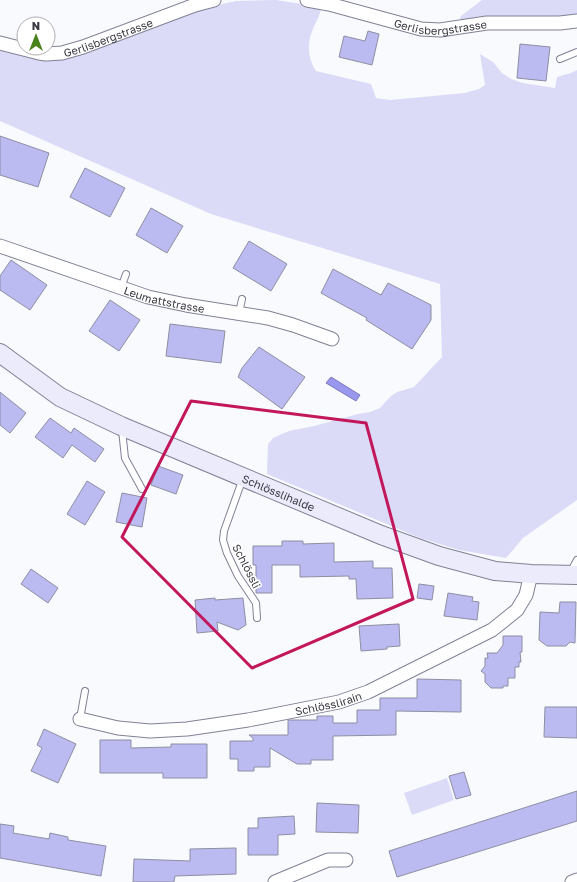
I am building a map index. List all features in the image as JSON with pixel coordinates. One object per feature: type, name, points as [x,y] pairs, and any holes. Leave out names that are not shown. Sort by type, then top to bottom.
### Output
[{"type":"main road","name":"Schlösslihalde","points":[[0,353],[60,396],[121,426],[381,535],[439,556],[495,571],[530,574],[574,570]]},
{"type":"street","name":"Gerlisbergstrasse","points":[[0,43],[38,53],[62,53],[83,47],[195,5],[214,0]]},
{"type":"street","name":"Gerlisbergstrasse","points":[[307,0],[329,4],[421,29],[440,30],[487,23],[560,23],[577,21]]},
{"type":"street","name":"Leumattstrasse","points":[[0,246],[148,297],[166,302],[268,318],[332,339]]},
{"type":"street","name":"Schlösslirain","points":[[80,719],[118,728],[150,731],[187,729],[248,720],[339,702],[368,692],[492,630],[517,610],[526,595],[530,574]]},
{"type":"street","points":[[275,882],[328,860],[346,860]]},
{"type":"street","points":[[572,882],[577,880]]},
{"type":"lane","points":[[560,59],[577,52]]},
{"type":"lane","points":[[120,288],[126,274]]},
{"type":"lane","points":[[239,313],[242,299]]},
{"type":"lane","points":[[121,426],[125,458],[142,489]]},
{"type":"lane","name":"Schlössli","points":[[244,477],[224,531],[223,540],[227,553],[238,576],[256,603],[257,618]]},
{"type":"lane","points":[[80,719],[85,691]]},
{"type":"highlighted area","points":[[191,401],[366,423],[413,599],[252,668],[122,537]]},
{"type":"shaded area","points":[[276,0],[315,6],[321,9],[309,42],[312,64],[316,71],[371,84],[376,98],[390,100],[465,93],[479,89],[485,85],[480,54],[493,62],[502,73],[511,79],[523,83],[555,88],[557,77],[577,70],[577,500],[523,538],[506,558],[459,550],[420,538],[267,474],[268,444],[273,438],[289,431],[370,412],[380,408],[397,392],[414,387],[442,357],[440,284],[211,214],[0,121],[0,50],[16,54],[16,56],[35,58],[42,56],[56,56],[56,52],[213,6],[236,1]]},
{"type":"shaded area","points":[[482,0],[577,0],[577,16],[459,23],[461,16]]},
{"type":"shaded area","points":[[331,377],[360,395],[356,401],[326,383]]},
{"type":"shaded area","points":[[447,778],[454,800],[412,815],[404,793]]},
{"type":"building","points":[[368,31],[379,34],[372,65],[339,57],[344,36],[365,41]]},
{"type":"building","points":[[520,44],[550,47],[546,81],[517,78]]},
{"type":"building","points":[[0,136],[49,153],[38,187],[0,175]]},
{"type":"building","points":[[85,168],[125,188],[110,217],[70,197]]},
{"type":"building","points":[[151,208],[183,226],[167,253],[136,235]]},
{"type":"building","points":[[249,241],[287,264],[271,291],[233,268]]},
{"type":"building","points":[[11,260],[47,285],[30,310],[0,290],[0,276]]},
{"type":"building","points":[[333,269],[381,295],[388,283],[431,305],[431,320],[412,349],[366,320],[367,318],[321,293]]},
{"type":"building","points":[[110,300],[140,320],[119,351],[89,331]]},
{"type":"building","points":[[170,324],[225,331],[221,363],[166,356]]},
{"type":"building","points":[[259,347],[305,377],[282,409],[238,377],[242,368]]},
{"type":"building","points":[[0,392],[26,413],[10,433],[0,425]]},
{"type":"building","points":[[50,418],[71,433],[74,428],[104,449],[95,462],[72,445],[63,458],[35,437]]},
{"type":"building","points":[[158,466],[183,475],[176,494],[151,485]]},
{"type":"building","points":[[87,481],[105,492],[85,525],[67,514]]},
{"type":"building","points":[[122,493],[147,498],[142,527],[116,522]]},
{"type":"building","points":[[282,541],[303,541],[303,544],[334,543],[334,562],[373,561],[373,568],[392,568],[393,598],[357,599],[356,579],[349,579],[349,576],[300,577],[300,565],[272,565],[272,593],[256,593],[256,565],[253,565],[253,546],[282,546]]},
{"type":"building","points":[[31,569],[58,588],[48,603],[21,584]]},
{"type":"building","points":[[419,584],[434,586],[432,600],[417,598]]},
{"type":"building","points":[[448,593],[473,597],[472,601],[479,602],[477,620],[444,616]]},
{"type":"building","points":[[215,598],[215,600],[243,598],[246,625],[238,630],[217,622],[218,631],[197,633],[195,600]]},
{"type":"building","points":[[560,602],[576,602],[575,643],[570,642],[566,646],[547,646],[539,640],[540,612],[559,613]]},
{"type":"building","points":[[399,624],[400,646],[387,647],[387,649],[361,651],[359,626]]},
{"type":"building","points":[[503,636],[522,636],[522,652],[520,652],[521,662],[519,662],[519,667],[515,667],[515,678],[508,678],[508,686],[503,686],[503,688],[491,688],[485,682],[485,674],[481,671],[485,666],[485,658],[488,658],[487,653],[497,653],[503,645]]},
{"type":"building","points":[[417,679],[461,680],[461,712],[396,711],[396,735],[333,736],[333,760],[311,760],[311,764],[297,764],[270,748],[270,767],[254,767],[254,771],[238,771],[238,759],[230,759],[230,741],[253,741],[253,738],[249,735],[288,735],[288,720],[317,720],[317,716],[333,716],[333,723],[357,723],[357,710],[380,710],[380,698],[417,698]]},
{"type":"building","points":[[545,707],[577,707],[577,738],[544,737]]},
{"type":"building","points":[[44,729],[76,744],[58,783],[31,771],[42,748],[37,745]]},
{"type":"building","points":[[100,740],[131,740],[131,748],[171,747],[171,744],[207,744],[207,778],[163,778],[163,773],[100,773]]},
{"type":"building","points":[[464,772],[471,795],[456,799],[449,776]]},
{"type":"building","points":[[577,791],[577,821],[397,877],[389,851]]},
{"type":"building","points":[[317,803],[359,805],[358,833],[316,832]]},
{"type":"building","points":[[294,816],[295,834],[278,835],[278,855],[248,855],[248,828],[258,828],[258,818]]},
{"type":"building","points":[[0,824],[14,826],[13,833],[49,839],[50,833],[68,837],[68,840],[106,846],[101,876],[0,858]]},
{"type":"building","points":[[236,848],[236,874],[175,876],[174,882],[133,882],[134,859],[190,861],[190,849]]}]
